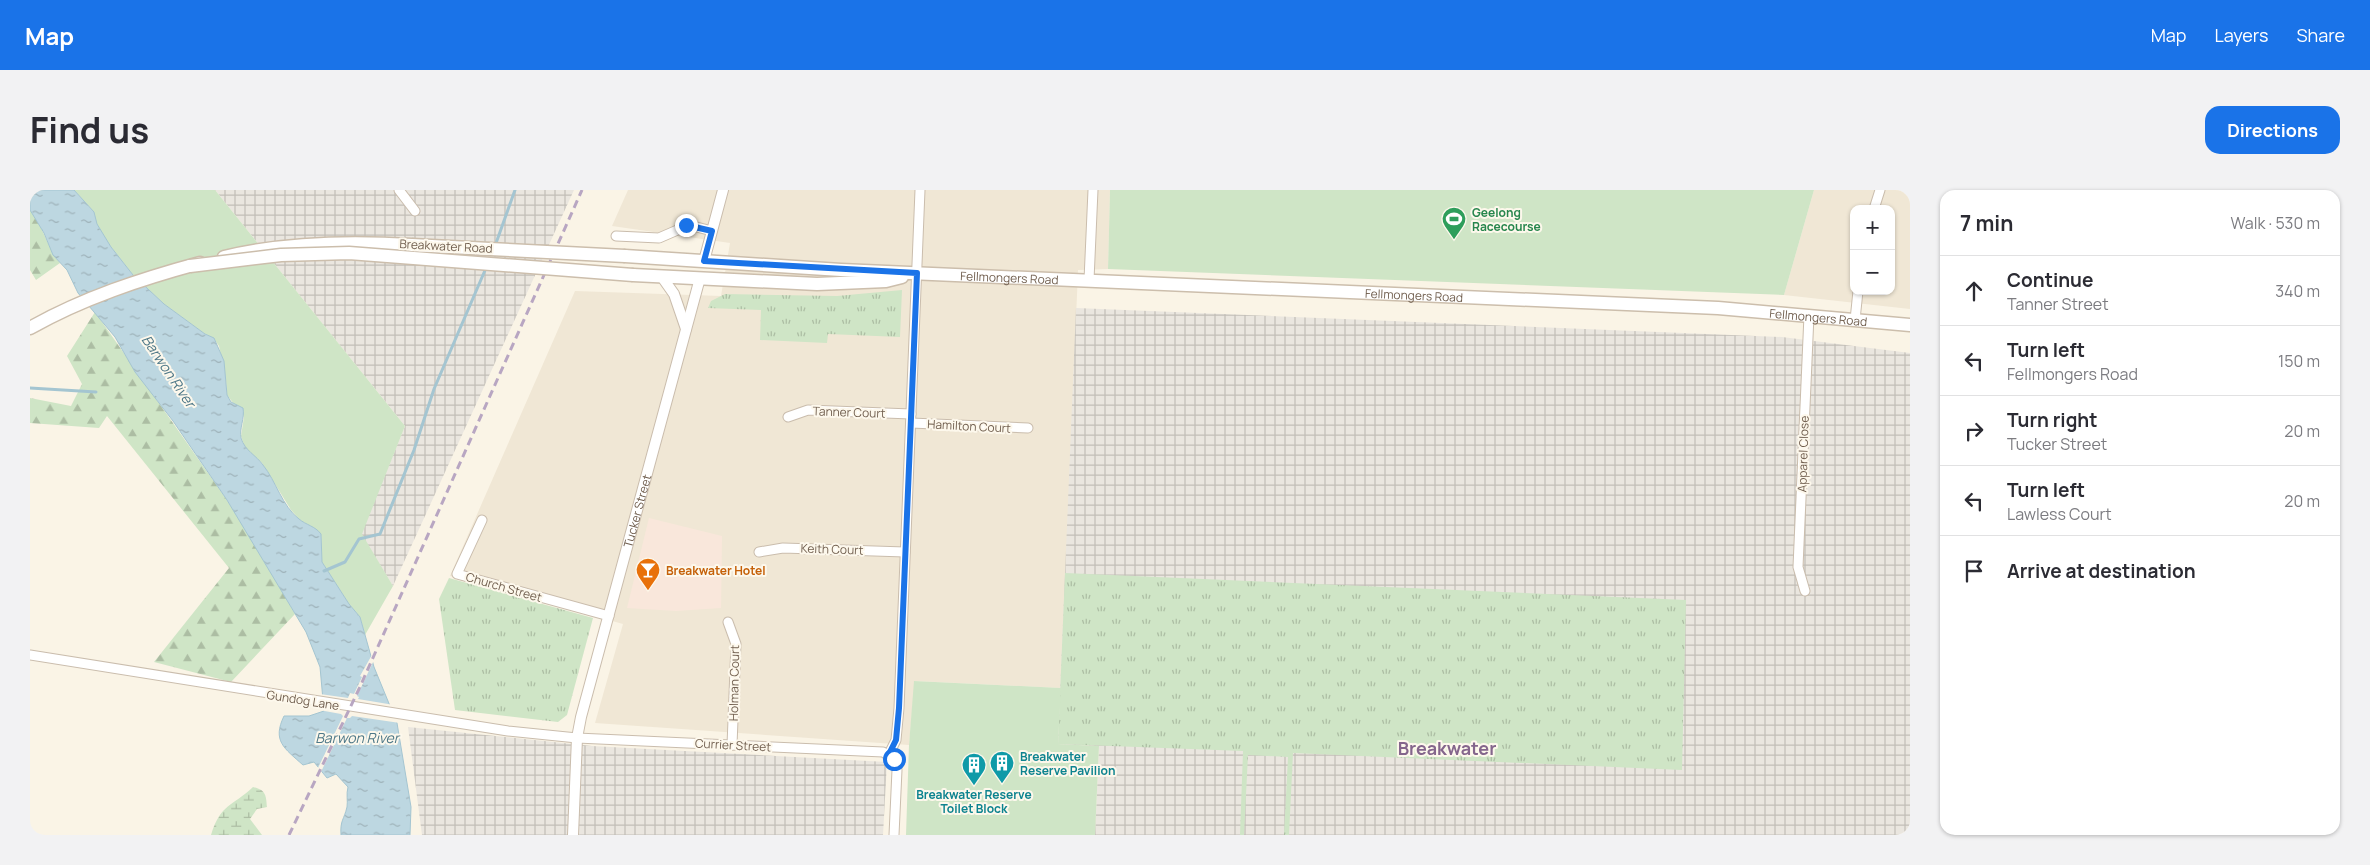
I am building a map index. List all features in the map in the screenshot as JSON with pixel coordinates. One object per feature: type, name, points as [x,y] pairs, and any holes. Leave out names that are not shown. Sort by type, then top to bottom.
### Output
[{"type":"main road","name":"Breakwater Road","points":[[30,328],[67,309],[115,289],[190,266],[257,250],[327,243],[368,242],[704,261]]},
{"type":"main road","name":"Breakwater Road","points":[[190,266],[281,255],[349,253],[633,275],[700,278]]},
{"type":"main road","name":"Fellmongers Road","points":[[704,261],[917,273],[1696,307],[1910,325]]},
{"type":"main road","name":"Tucker Street","points":[[700,278],[704,261]]},
{"type":"main road","name":"Fellmongers Road","points":[[700,278],[817,284],[886,281],[917,273]]},
{"type":"street","points":[[398,190],[415,211]]},
{"type":"street","name":"Tucker Street","points":[[704,261],[723,190]]},
{"type":"street","points":[[894,835],[897,770],[894,759],[889,754],[896,740],[898,730],[920,190]]},
{"type":"street","points":[[1089,280],[1093,190]]},
{"type":"street","points":[[1875,205],[1880,190]]},
{"type":"street","points":[[616,236],[659,238],[690,225],[712,231]]},
{"type":"street","points":[[662,276],[674,294],[686,329]]},
{"type":"street","name":"Tucker Street","points":[[573,835],[577,738],[700,278]]},
{"type":"street","points":[[1855,320],[1858,295]]},
{"type":"street","name":"Apparel Close","points":[[1805,591],[1798,568],[1809,315]]},
{"type":"street","name":"Tanner Court","points":[[788,417],[808,410],[911,419]]},
{"type":"street","name":"Hamilton Court","points":[[911,419],[1028,428]]},
{"type":"street","name":"Church Street","points":[[482,520],[457,574],[609,616]]},
{"type":"street","name":"Keith Court","points":[[759,552],[783,548],[905,552]]},
{"type":"street","name":"Holman Court","points":[[728,622],[736,644],[732,745]]},
{"type":"street","name":"Gundog Lane","points":[[30,655],[315,702],[508,731],[577,738]]},
{"type":"street","name":"Currier Street","points":[[577,738],[883,752],[889,754]]},
{"type":"shaded area","points":[[215,190],[574,190],[393,586],[361,534],[405,426]]},
{"type":"shaded area","points":[[628,190],[1110,190],[1108,269],[1078,270],[1061,688],[915,681],[909,745],[595,723],[623,624],[450,576],[575,291],[721,296],[730,243],[612,226]]},
{"type":"shaded area","points":[[1814,190],[1910,190],[1910,309],[1784,295]]},
{"type":"shaded area","points":[[1076,308],[1782,337],[1910,353],[1910,835],[1095,835],[1099,746],[1058,744]]},
{"type":"shaded area","points":[[649,518],[722,536],[721,608],[676,611],[627,608]]},
{"type":"shaded area","points":[[408,727],[592,746],[887,762],[883,835],[422,835]]},
{"type":"green space","points":[[74,190],[215,190],[405,426],[362,534],[393,586],[365,635],[360,617],[349,604],[322,562],[321,534],[300,520],[291,510],[262,463],[245,448],[241,436],[244,417],[227,395],[219,346],[214,339],[164,304],[133,275],[96,224],[94,212]]},
{"type":"green space","name":"Geelong Racecourse","points":[[1110,190],[1814,190],[1784,295],[1108,269]]},
{"type":"green space","points":[[30,210],[60,263],[36,280],[30,270]]},
{"type":"green space","points":[[902,290],[900,337],[828,334],[827,343],[760,340],[761,310],[708,308],[711,301],[725,294],[837,296]]},
{"type":"green space","points":[[95,312],[227,500],[260,552],[295,614],[231,682],[154,662],[229,568],[107,416],[99,428],[30,423],[30,398],[71,406],[82,384],[67,356]]},
{"type":"green space","points":[[1065,573],[1686,600],[1682,770],[1293,753],[1289,835],[1284,835],[1288,757],[1248,755],[1244,835],[1240,835],[1243,751],[1058,744]]},
{"type":"green space","points":[[449,578],[593,618],[567,715],[558,722],[455,710],[439,599]]},
{"type":"green space","points":[[914,681],[1061,688],[1058,744],[1099,746],[1095,835],[906,835],[909,745]]},
{"type":"green space","points":[[253,787],[263,791],[266,799],[267,807],[257,809],[250,819],[262,835],[211,835],[223,811]]},
{"type":"water","name":"Barwon River","points":[[30,190],[74,190],[94,212],[97,224],[111,247],[133,275],[164,304],[205,334],[214,338],[224,361],[227,395],[231,402],[243,408],[241,438],[243,442],[268,471],[293,514],[321,534],[322,562],[349,604],[360,617],[374,667],[397,723],[411,807],[410,835],[341,835],[342,823],[347,807],[348,787],[336,774],[327,778],[314,762],[303,765],[282,744],[279,732],[284,716],[309,716],[324,711],[320,667],[306,632],[227,500],[173,421],[135,372],[115,337],[78,293],[67,270],[53,255],[44,233],[30,210]]},
{"type":"pier","points":[[373,653],[375,658],[357,696],[359,697],[358,699],[394,705],[400,723],[352,716],[347,718],[320,774],[317,770],[343,716],[319,710],[322,709],[320,694],[348,698],[350,693],[354,694],[362,677],[360,676]]},
{"type":"waterway","points":[[495,246],[515,190]]},
{"type":"waterway","points":[[324,571],[345,562],[359,539],[380,534],[414,450],[434,389],[486,268]]},
{"type":"waterway","points":[[30,388],[96,392]]},
{"type":"railway","points":[[289,835],[359,689],[582,190]]},
{"type":"place","name":"Geelong Racecourse","points":[[1454,240]]},
{"type":"place","name":"Breakwater Hotel","points":[[648,591]]},
{"type":"place","name":"Breakwater Reserve Pavilion","points":[[1002,784]]},
{"type":"place","name":"Breakwater Reserve Toilet Block","points":[[974,786]]},
{"type":"district","name":"Breakwater","points":[[1447,748]]},
{"type":"route","points":[[686,225],[712,231],[704,261],[917,273],[898,730],[896,740],[889,754],[894,759]]}]
